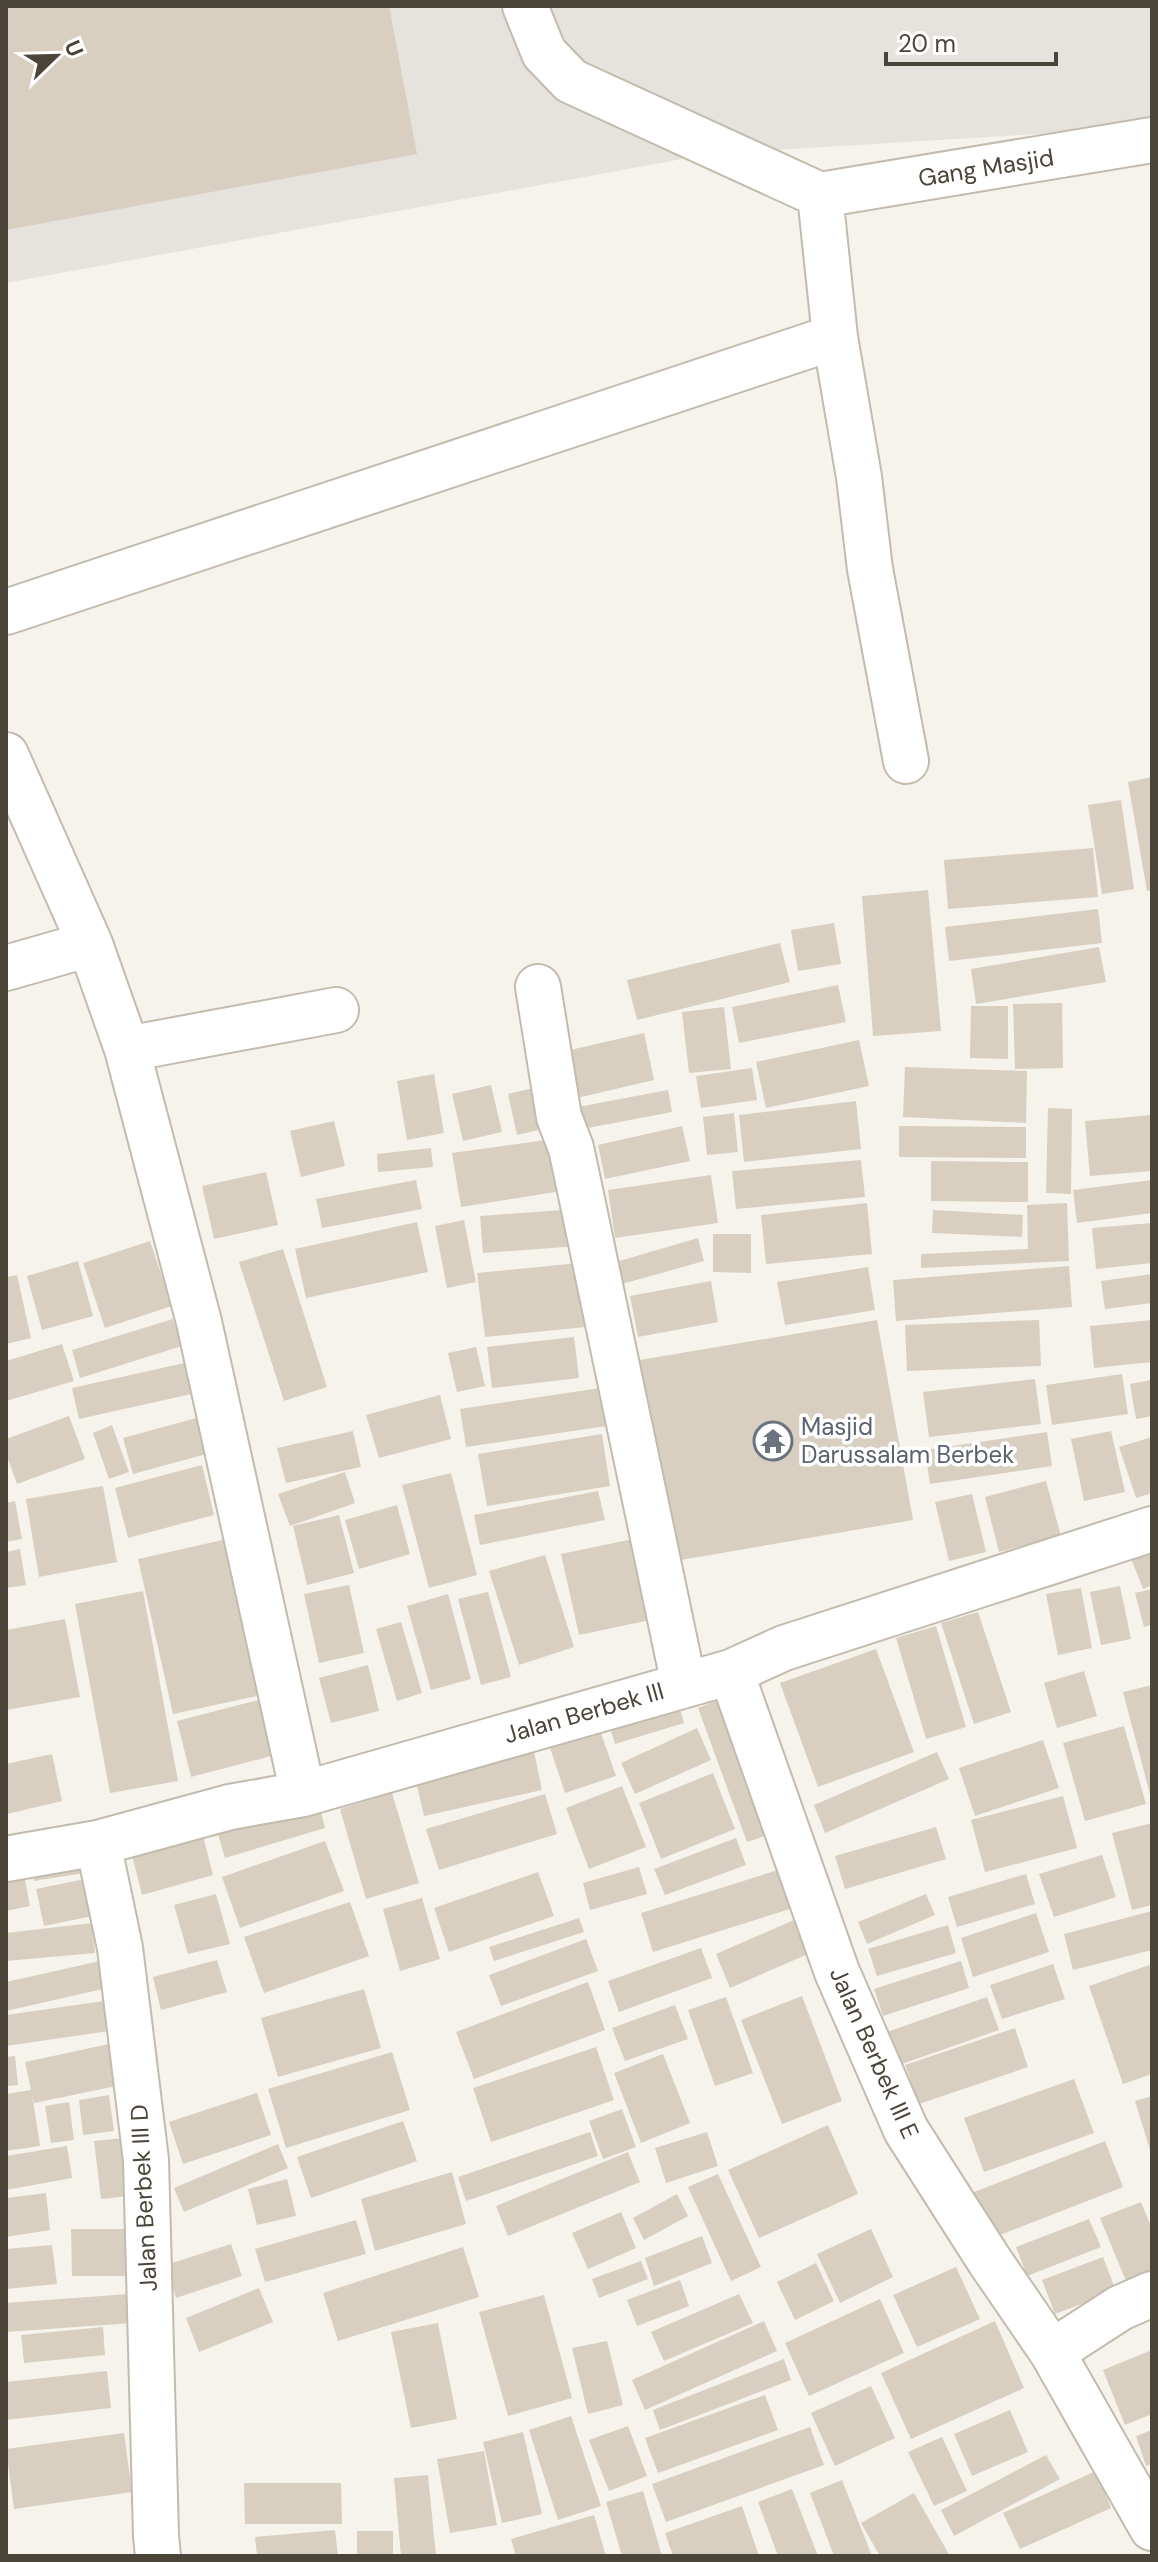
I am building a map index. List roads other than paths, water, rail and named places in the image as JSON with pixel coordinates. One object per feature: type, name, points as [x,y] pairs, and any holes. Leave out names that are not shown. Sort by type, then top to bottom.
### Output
[{"type":"street","points":[[525,6],[544,53],[571,81],[820,195],[835,337],[859,477],[870,569],[906,761]]},
{"type":"street","name":"Gang Masjid","points":[[820,195],[1152,140]]},
{"type":"street","points":[[6,612],[835,337]]},
{"type":"street","points":[[6,755],[90,944],[127,1049],[199,1322],[303,1794]]},
{"type":"street","points":[[6,968],[90,944]]},
{"type":"street","points":[[538,987],[559,1117],[576,1171],[684,1685]]},
{"type":"street","points":[[127,1049],[336,1010]]},
{"type":"street","name":"Jalan Berbek III","points":[[6,1859],[98,1843],[230,1807],[303,1794],[731,1672],[784,1648],[1152,1529]]},
{"type":"street","name":"Jalan Berbek III E","points":[[731,1672],[837,1972],[906,2130],[1052,2352],[1152,2528]]},
{"type":"street","name":"Jalan Berbek III D","points":[[98,1843],[120,1948],[146,2160],[158,2556]]},
{"type":"street","points":[[1052,2352],[1120,2308],[1152,2294]]},
{"type":"place","name":"Masjid Darussalam Berbek","points":[[773,1441]]}]
